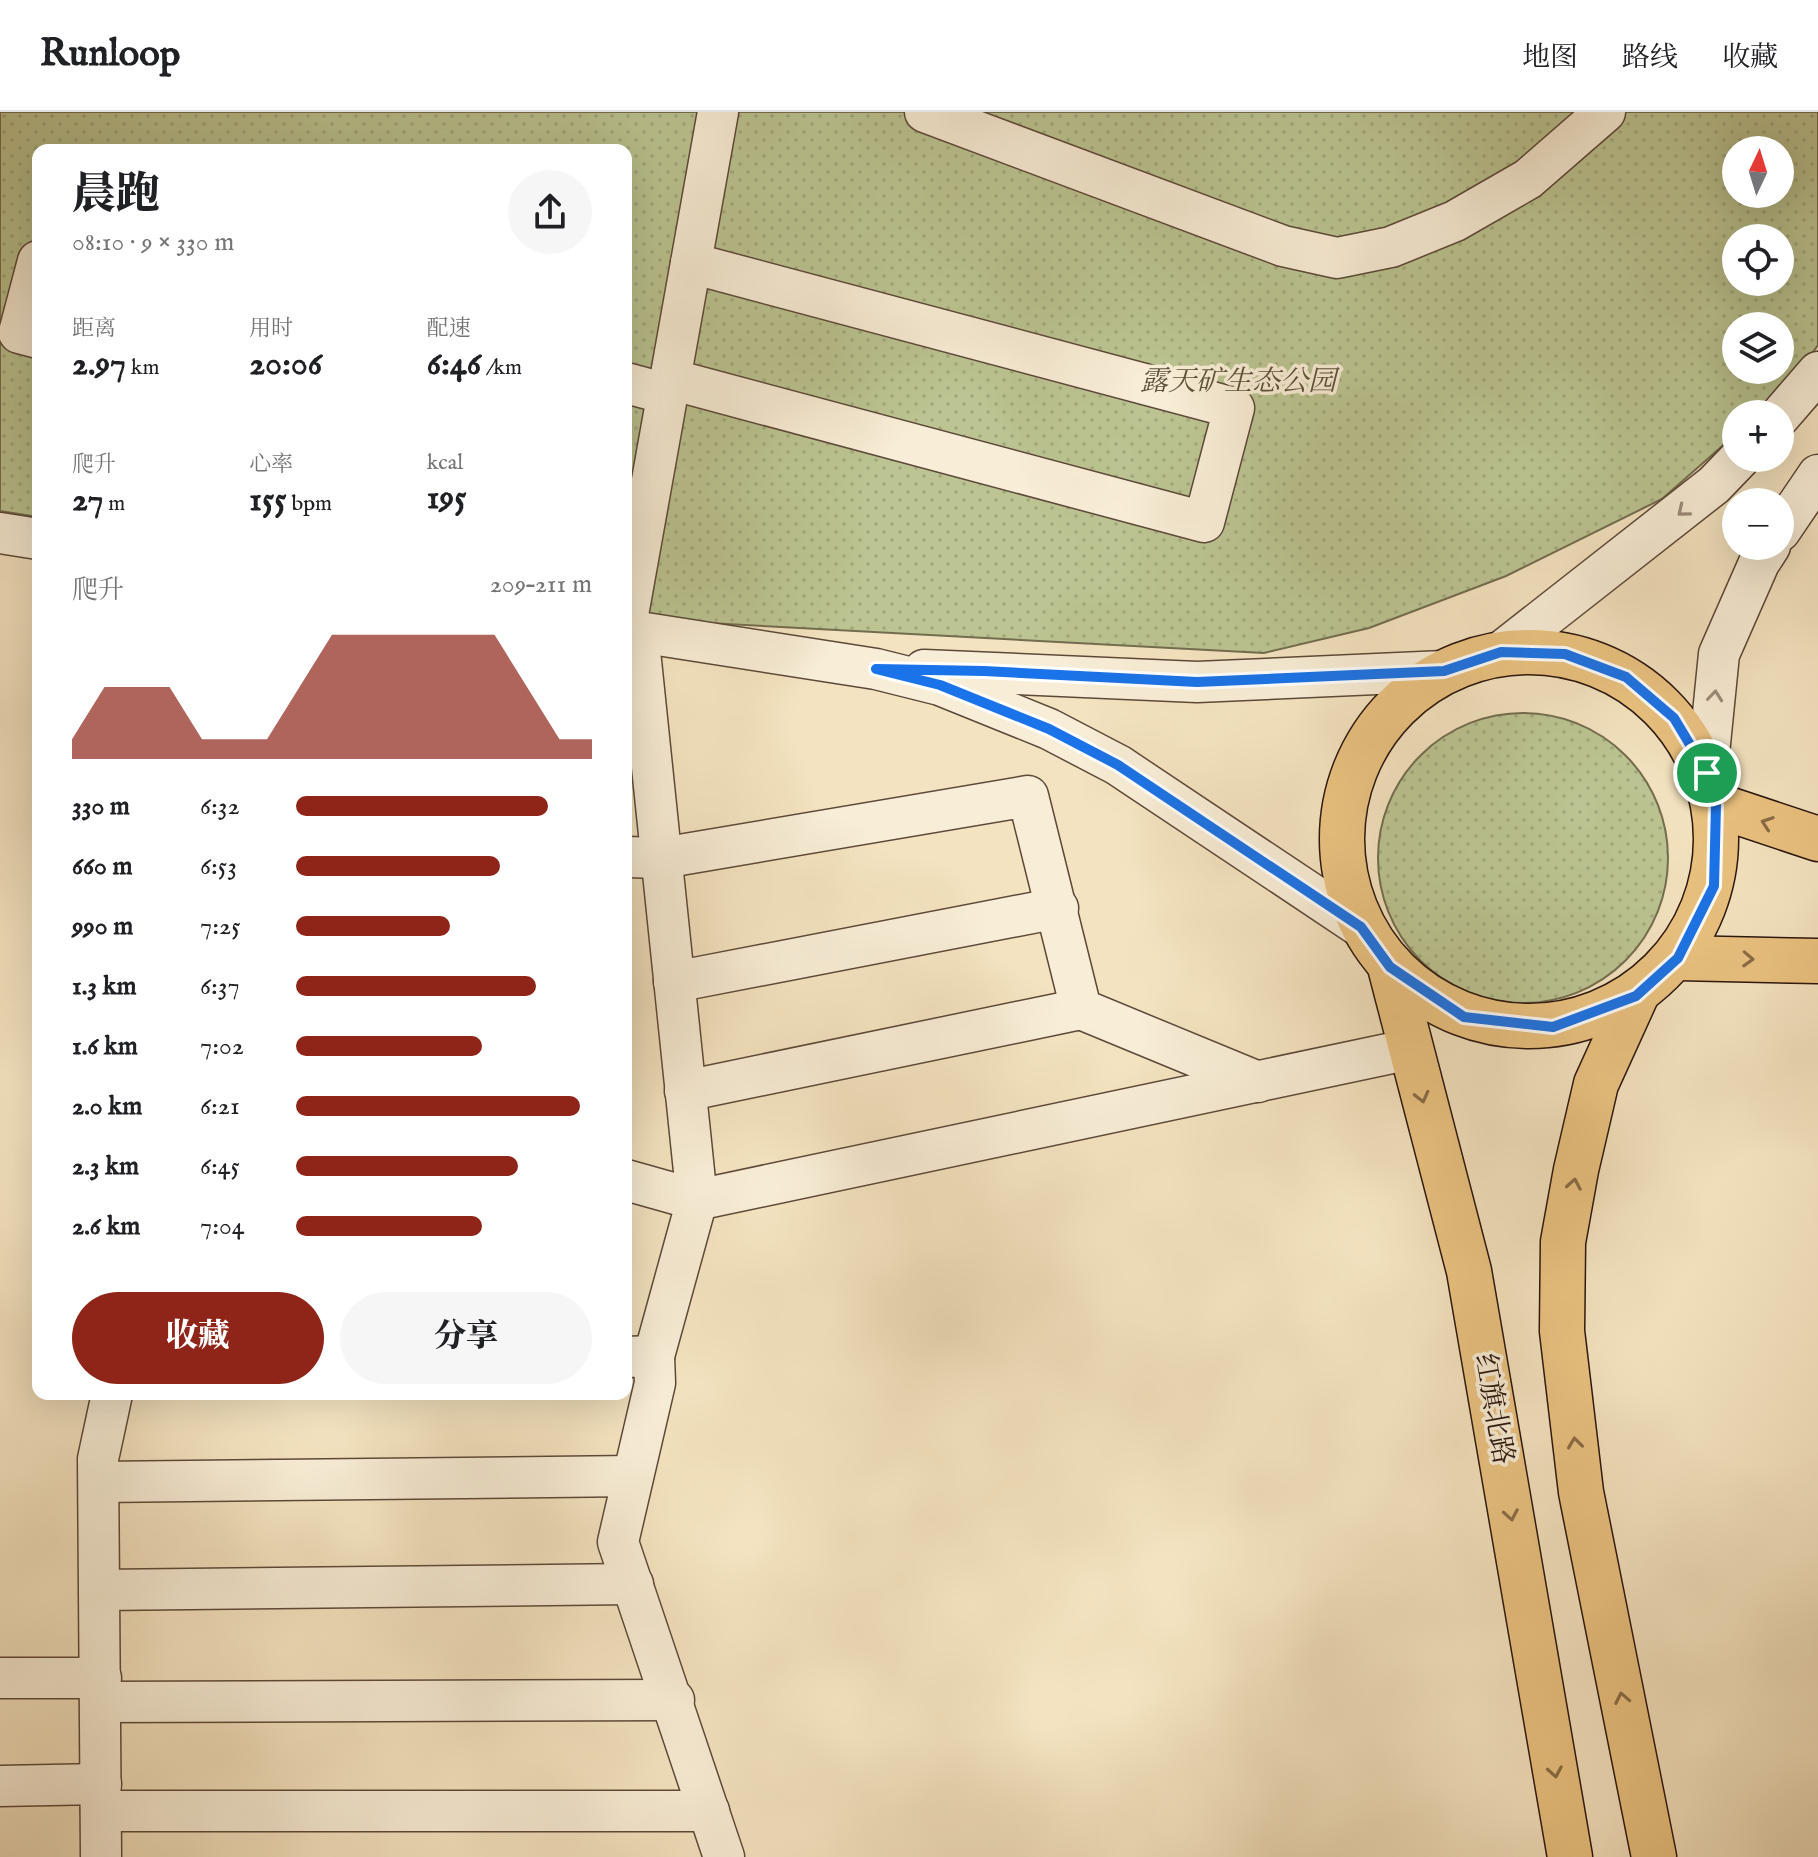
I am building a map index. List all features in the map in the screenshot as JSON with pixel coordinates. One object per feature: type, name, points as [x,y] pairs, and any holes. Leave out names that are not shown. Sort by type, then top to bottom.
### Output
[{"type":"main road","points":[[1501,652],[1565,654],[1626,677],[1674,718],[1712,789],[1714,886],[1678,958],[1636,996],[1553,1027],[1464,1017],[1390,967],[1361,927],[1342,871],[1341,811],[1360,754],[1395,706],[1444,671],[1501,652]]},
{"type":"main road","points":[[1712,789],[1818,839]]},
{"type":"main road","points":[[1678,958],[1818,961]]},
{"type":"main road","name":"红旗北路","points":[[1390,967],[1469,1271],[1570,1857]]},
{"type":"main road","points":[[1636,996],[1596,1084],[1576,1170],[1563,1242],[1562,1331],[1581,1492],[1654,1857]]},
{"type":"street","points":[[632,617],[718,112]]},
{"type":"street","points":[[925,112],[1253,235],[1337,258],[1391,247],[1455,221],[1528,179],[1605,112]]},
{"type":"street","points":[[632,384],[669,387],[1204,522],[1234,408],[691,263]]},
{"type":"street","points":[[32,284],[19,333],[32,336]]},
{"type":"street","points":[[1794,400],[1818,372]]},
{"type":"street","points":[[1501,652],[1703,494],[1726,472]]},
{"type":"street","points":[[1794,510],[1818,475]]},
{"type":"street","points":[[0,533],[32,538]]},
{"type":"street","points":[[1712,789],[1719,654],[1761,560]]},
{"type":"street","points":[[632,629],[876,669],[940,685],[1049,729],[1118,765],[1361,927]]},
{"type":"street","points":[[632,662],[644,857],[674,982],[697,1200],[640,1356],[655,1383],[618,1542],[674,1700],[724,1857]]},
{"type":"street","points":[[876,669],[1197,682],[1444,671]]},
{"type":"street","points":[[644,857],[1028,796],[1081,1009]]},
{"type":"street","points":[[674,982],[1058,908]]},
{"type":"street","points":[[685,1091],[1081,1009],[1258,1082]]},
{"type":"street","points":[[632,1182],[697,1200],[1411,1049]]},
{"type":"street","points":[[101,1857],[98,1459],[111,1400]]},
{"type":"street","points":[[99,1482],[633,1476]]},
{"type":"street","points":[[100,1590],[633,1584]]},
{"type":"street","points":[[0,1678],[101,1690],[674,1700]]},
{"type":"street","points":[[0,1786],[101,1798],[709,1811]]},
{"type":"green space","name":"露天矿生态公园","points":[[0,112],[1818,112],[1818,345],[1794,379],[1794,312],[1722,312],[1722,384],[1790,384],[1786,390],[1775,400],[1722,400],[1722,446],[1662,499],[1506,576],[1369,628],[1264,653],[689,622],[632,613],[632,144],[32,144],[32,516],[0,511]]},
{"type":"green space","points":[[1509,713],[1537,713],[1579,724],[1604,737],[1626,755],[1644,777],[1657,802],[1668,844],[1668,872],[1657,914],[1644,939],[1626,961],[1604,979],[1579,992],[1537,1003],[1509,1003],[1467,992],[1442,979],[1420,961],[1402,939],[1389,914],[1378,872],[1378,844],[1389,802],[1402,777],[1420,755],[1442,737],[1467,724]]},
{"type":"route","points":[[1501,652],[1565,654],[1626,677],[1674,718],[1707,773],[1716,805],[1714,886],[1678,958],[1636,996],[1553,1027],[1464,1017],[1390,967],[1361,927],[1118,765],[1049,729],[940,685],[876,669],[1197,682],[1444,671],[1501,652]]}]
